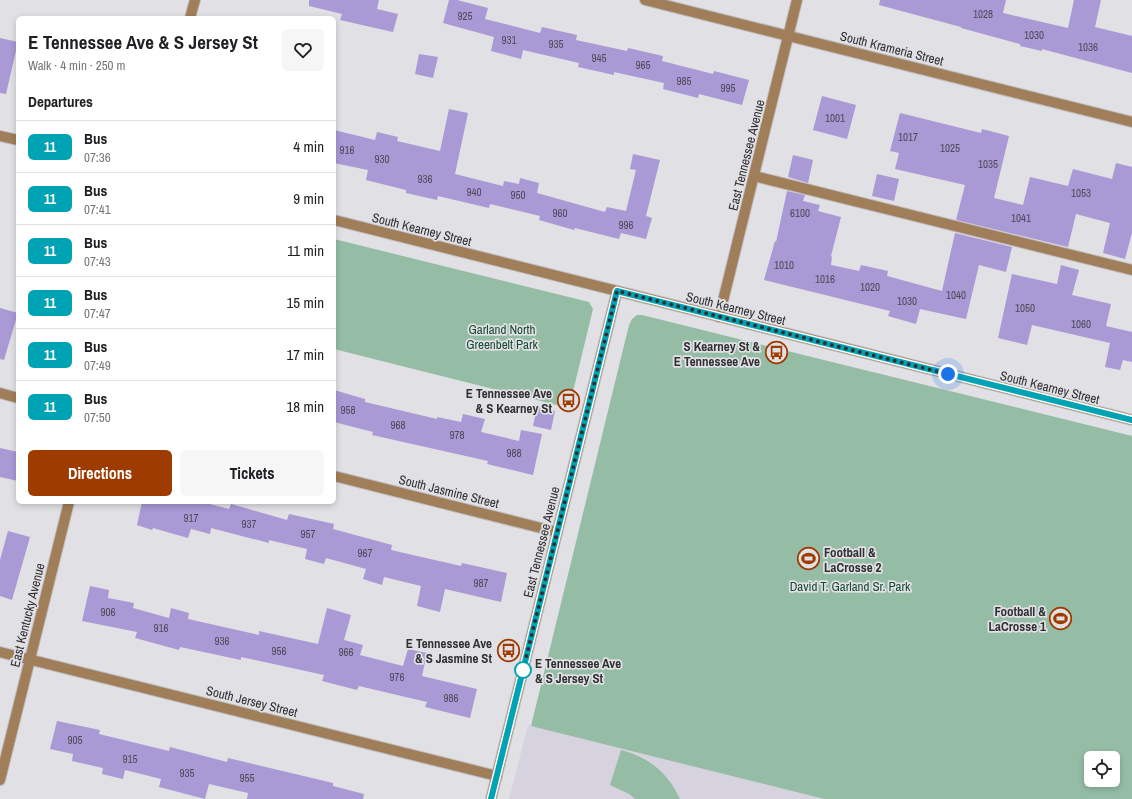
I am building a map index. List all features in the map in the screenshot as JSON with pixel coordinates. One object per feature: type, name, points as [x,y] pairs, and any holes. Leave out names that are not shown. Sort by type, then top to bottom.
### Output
[{"type":"street","points":[[191,16],[195,0]]},
{"type":"street","name":"South Krameria Street","points":[[645,0],[1132,122]]},
{"type":"street","name":"East Tennessee Avenue","points":[[719,317],[797,0]]},
{"type":"street","points":[[0,136],[16,140]]},
{"type":"street","points":[[754,176],[1132,270]]},
{"type":"street","name":"South Kearney Street","points":[[336,221],[1132,420]]},
{"type":"street","name":"East Tennessee Avenue","points":[[491,799],[617,291]]},
{"type":"street","points":[[0,393],[16,397]]},
{"type":"street","name":"South Jasmine Street","points":[[336,477],[557,532]]},
{"type":"street","name":"East Kentucky Avenue","points":[[0,780],[69,504]]},
{"type":"street","name":"South Jersey Street","points":[[0,652],[497,776]]},
{"type":"shaded area","points":[[528,725],[824,799],[509,799]]},
{"type":"green space","name":"Garland North Greenbelt Park","points":[[336,239],[589,302],[593,309],[569,408],[336,350]]},
{"type":"green space","name":"David T. Garland Sr. Park","points":[[637,315],[642,315],[1132,436],[1132,799],[824,799],[531,726],[629,325],[632,319]]},
{"type":"green space","points":[[621,750],[641,757],[656,767],[675,789],[680,799],[635,799],[629,794],[610,785]]},
{"type":"building","points":[[309,0],[379,0],[377,9],[398,14],[393,32],[340,20],[342,14],[309,6]]},
{"type":"building","points":[[449,0],[457,0],[488,8],[485,19],[540,33],[542,27],[577,35],[576,40],[627,51],[628,48],[663,56],[662,61],[713,74],[714,71],[749,80],[742,105],[699,94],[698,98],[663,89],[664,83],[614,72],[614,75],[578,67],[579,63],[523,50],[521,59],[491,51],[494,37],[443,23]]},
{"type":"building","points":[[880,0],[1006,0],[1003,13],[1068,28],[1074,0],[1101,0],[1095,27],[1132,36],[1132,73],[1042,49],[1042,51],[1020,46],[1020,44],[879,5]]},
{"type":"building","points":[[0,38],[16,42],[16,51],[6,94],[0,93]]},
{"type":"building","points":[[419,54],[438,57],[433,78],[415,74]]},
{"type":"building","points":[[822,96],[856,105],[847,139],[813,130]]},
{"type":"building","points":[[449,109],[468,113],[455,174],[503,186],[504,181],[519,184],[520,178],[539,183],[537,193],[605,212],[607,207],[626,211],[636,170],[630,169],[633,154],[660,160],[646,216],[652,218],[646,239],[621,233],[619,239],[575,228],[574,230],[539,220],[540,216],[490,204],[489,208],[438,196],[437,200],[406,193],[406,190],[366,180],[368,170],[336,163],[336,130],[375,140],[377,132],[398,137],[397,141],[440,151]]},
{"type":"building","points":[[900,113],[981,133],[982,129],[1009,136],[994,198],[1023,205],[1030,177],[1068,186],[1073,169],[1112,179],[1116,163],[1132,167],[1132,233],[1125,259],[1103,253],[1110,223],[1076,214],[1068,247],[956,220],[965,185],[895,169],[899,153],[890,151]]},
{"type":"building","points":[[793,155],[813,160],[808,183],[788,177]]},
{"type":"building","points":[[877,174],[899,179],[894,201],[872,196]]},
{"type":"building","points":[[787,191],[805,195],[803,201],[820,205],[818,211],[841,217],[831,256],[831,265],[859,271],[861,265],[888,271],[887,276],[942,291],[955,233],[1012,247],[1006,272],[979,265],[966,319],[920,309],[916,324],[888,316],[890,311],[764,280],[775,241],[776,242]]},
{"type":"building","points":[[1061,265],[1079,270],[1072,295],[1111,304],[1106,326],[1132,332],[1132,362],[1123,360],[1120,370],[1105,367],[1110,343],[1032,325],[1027,345],[998,338],[1012,274],[1057,284]]},
{"type":"building","points":[[0,308],[16,312],[16,320],[4,360],[0,359]]},
{"type":"building","points":[[336,391],[365,399],[365,402],[437,419],[437,417],[461,422],[463,414],[485,419],[481,432],[519,441],[521,430],[542,434],[533,475],[487,464],[488,461],[372,435],[373,432],[336,423]]},
{"type":"building","points":[[537,407],[555,411],[551,430],[533,426]]},
{"type":"building","points":[[0,448],[16,452],[16,481],[0,477]]},
{"type":"building","points":[[142,504],[210,504],[229,509],[231,504],[287,520],[289,514],[334,524],[333,529],[392,545],[391,550],[461,566],[462,563],[507,573],[501,602],[445,589],[440,612],[417,606],[421,586],[384,577],[382,585],[363,579],[366,569],[326,558],[324,564],[305,559],[307,549],[269,540],[269,543],[211,528],[210,534],[191,529],[188,538],[137,525]]},
{"type":"building","points":[[8,531],[30,537],[12,600],[0,596],[0,560]]},
{"type":"building","points":[[90,586],[109,590],[108,598],[134,603],[133,608],[169,618],[171,608],[189,613],[188,619],[259,635],[259,631],[318,644],[327,608],[351,615],[344,640],[363,645],[360,655],[403,666],[408,649],[427,653],[422,676],[477,689],[470,718],[425,707],[427,702],[359,686],[357,690],[322,681],[324,675],[241,657],[241,660],[180,647],[179,650],[135,638],[137,632],[82,621]]},
{"type":"building","points":[[57,721],[100,730],[99,734],[169,751],[170,747],[227,762],[228,758],[333,783],[333,786],[364,794],[363,799],[247,799],[248,793],[209,784],[205,799],[159,787],[161,779],[125,770],[123,779],[102,774],[103,768],[72,761],[73,754],[50,749]]},
{"type":"bus line","name":"11","points":[[491,799],[617,291],[1132,420]]},
{"type":"place","name":"S Kearney St & E Tennessee Ave","points":[[776,353]]},
{"type":"place","name":"E Tennessee Ave & S Kearney St","points":[[568,400]]},
{"type":"place","name":"Football & LaCrosse 2","points":[[809,559]]},
{"type":"place","name":"Football & LaCrosse 1","points":[[1061,618]]},
{"type":"place","name":"E Tennessee Ave & S Jasmine St","points":[[508,650]]},
{"type":"place","name":"E Tennessee Ave & S Jersey St","points":[[523,670]]},
{"type":"route","points":[[523,670],[617,291],[948,374]]}]
